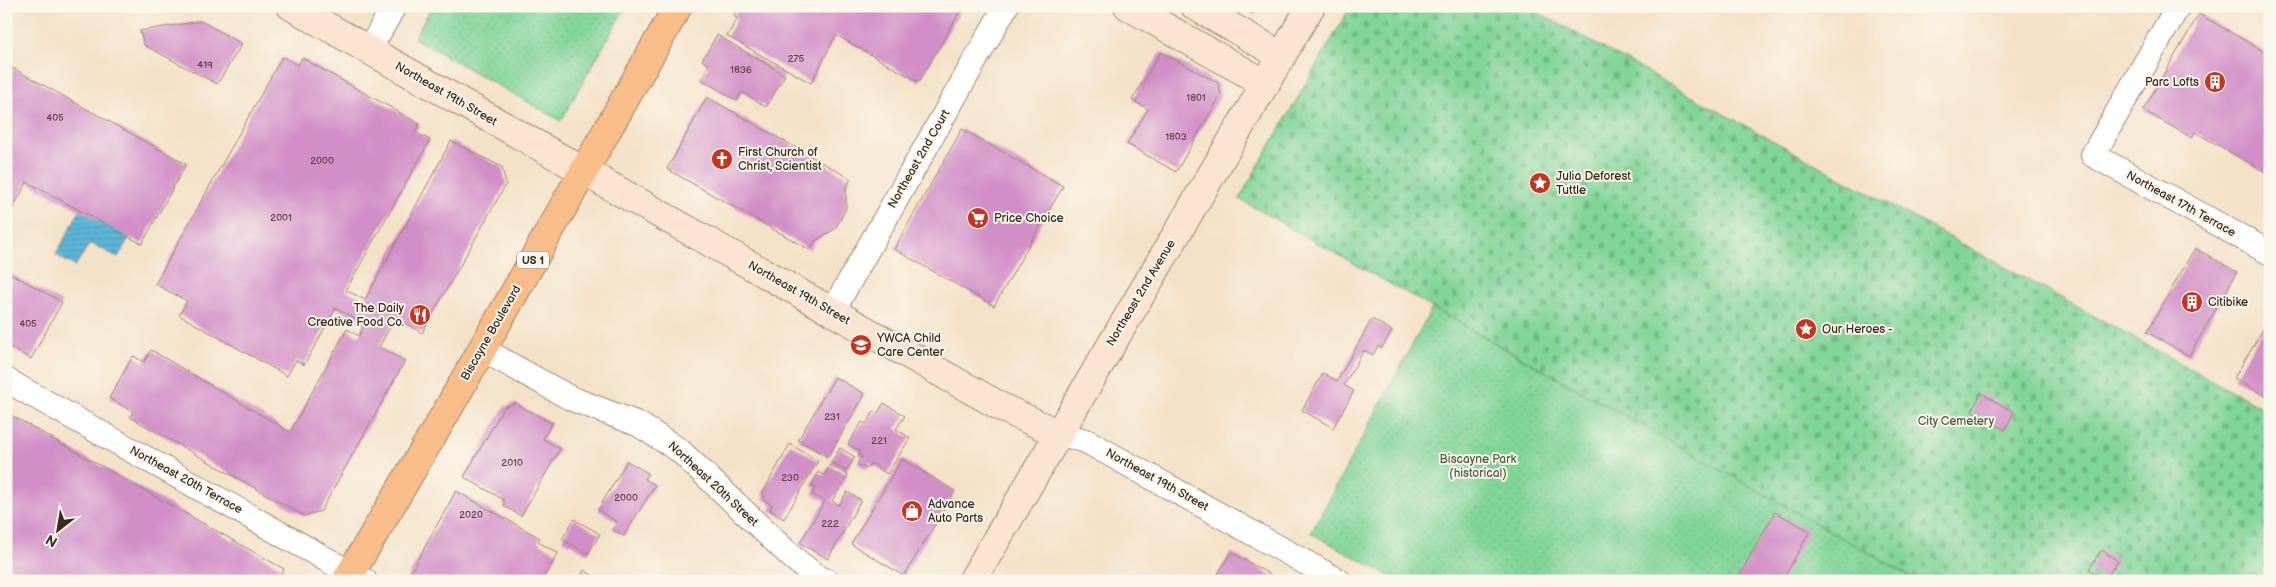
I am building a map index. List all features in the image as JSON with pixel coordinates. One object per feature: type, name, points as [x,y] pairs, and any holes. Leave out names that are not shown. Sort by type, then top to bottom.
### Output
[{"type":"main road","name":"Biscayne Boulevard","points":[[354,578],[678,6]]},
{"type":"street","name":"Northeast 19th Street","points":[[292,6],[1005,409],[1057,433],[1086,441],[1339,581]]},
{"type":"street","points":[[369,50],[394,6]]},
{"type":"street","name":"Northeast 2nd Court","points":[[832,312],[1006,6]]},
{"type":"street","points":[[1128,6],[1266,84]]},
{"type":"street","points":[[1195,6],[1282,56]]},
{"type":"street","name":"Northeast 2nd Avenue","points":[[974,580],[1057,433],[1311,6]]},
{"type":"street","name":"Northeast 17th Terrace","points":[[2178,6],[2093,155],[2270,252]]},
{"type":"street","name":"Northeast 20th Street","points":[[482,349],[570,398],[630,421],[658,436],[678,450],[793,558],[817,577],[827,581]]},
{"type":"street","name":"Northeast 20th Terrace","points":[[6,380],[354,578]]},
{"type":"green space","points":[[432,6],[626,6],[561,121],[414,38]]},
{"type":"green space","name":"City Cemetery","points":[[1351,6],[1526,6],[2270,412],[2270,581],[1919,581],[1239,199]]},
{"type":"green space","name":"Biscayne Park (historical)","points":[[1432,308],[1920,581],[1398,581],[1311,533]]},
{"type":"water","points":[[85,201],[135,228],[118,257],[90,243],[75,266],[56,255]]},
{"type":"building","points":[[738,6],[963,6],[919,82],[836,35],[811,83],[727,36],[737,19],[734,16]]},
{"type":"building","points":[[1249,6],[1271,6],[1251,14]]},
{"type":"building","name":"Parc Lofts","points":[[2199,14],[2270,55],[2270,175],[2195,132],[2192,138],[2143,110]]},
{"type":"building","points":[[201,21],[242,44],[217,84],[144,45],[140,31]]},
{"type":"building","points":[[717,35],[785,75],[766,107],[742,92],[737,101],[701,79],[709,65],[702,60]]},
{"type":"building","points":[[1161,52],[1218,83],[1221,95],[1176,172],[1127,144],[1148,109],[1132,100]]},
{"type":"building","points":[[282,57],[298,65],[302,58],[420,124],[415,132],[430,140],[346,290],[365,300],[451,141],[502,167],[506,184],[422,333],[395,318],[379,347],[405,361],[321,511],[304,516],[130,417],[133,412],[109,398],[133,356],[144,362],[151,350],[290,432],[347,329],[359,336],[364,324],[336,308],[304,365],[296,360],[287,376],[179,315],[187,301],[155,284]]},
{"type":"building","points":[[9,66],[186,164],[142,244],[27,182],[6,221],[6,72]]},
{"type":"building","points":[[707,97],[851,179],[846,187],[846,208],[835,229],[815,241],[810,250],[667,169]]},
{"type":"building","name":"Price Choice","points":[[962,129],[1063,186],[994,306],[894,249]]},
{"type":"building","name":"Citibike","points":[[2195,248],[2237,272],[2189,356],[2147,332]]},
{"type":"building","points":[[6,271],[62,302],[31,359],[6,345]]},
{"type":"building","points":[[2270,318],[2270,399],[2234,378]]},
{"type":"building","points":[[1372,319],[1392,331],[1382,348],[1378,346],[1373,355],[1364,350],[1344,385],[1354,391],[1333,428],[1302,410],[1323,373],[1337,381]]},
{"type":"building","points":[[835,377],[865,394],[828,457],[798,440]]},
{"type":"building","points":[[1981,393],[2014,412],[2005,430],[1972,411]]},
{"type":"building","points":[[515,403],[552,423],[543,439],[560,449],[521,516],[504,506],[504,500],[464,477],[504,407]]},
{"type":"building","points":[[884,403],[905,416],[896,429],[910,438],[887,474],[871,463],[867,469],[857,464],[862,457],[858,455],[860,451],[848,444],[862,422],[866,424],[874,411],[877,414]]},
{"type":"building","points":[[7,413],[284,569],[279,581],[6,581]]},
{"type":"building","points":[[790,444],[818,461],[784,519],[770,510],[772,505],[763,499],[765,496],[762,494]]},
{"type":"building","points":[[840,448],[855,457],[846,471],[831,462]]},
{"type":"building","points":[[902,459],[955,491],[904,576],[851,544]]},
{"type":"building","points":[[627,461],[648,473],[645,479],[655,485],[624,536],[612,529],[617,522],[598,510]]},
{"type":"building","points":[[830,465],[848,475],[832,501],[839,505],[847,492],[861,500],[828,559],[800,543],[825,501],[812,494],[815,488],[811,486],[818,472],[824,475]]},
{"type":"building","points":[[456,491],[540,538],[538,542],[558,553],[543,579],[545,581],[415,581],[408,577]]},
{"type":"building","points":[[1775,512],[1810,531],[1782,581],[1736,581]]},
{"type":"building","points":[[574,519],[600,534],[588,554],[562,539]]},
{"type":"building","points":[[2102,550],[2118,561],[2105,580],[2089,569]]},
{"type":"building","points":[[1231,552],[1281,581],[1214,581]]},
{"type":"building","points":[[584,570],[602,581],[578,581]]},
{"type":"place","name":"Parc Lofts","points":[[2215,82]]},
{"type":"place","name":"First Church of Christ, Scientist","points":[[722,159]]},
{"type":"place","name":"Julia Deforest Tuttle","points":[[1540,183]]},
{"type":"place","name":"Price Choice","points":[[978,218]]},
{"type":"place","name":"Citibike","points":[[2192,302]]},
{"type":"place","name":"The Daily Creative Food Co.","points":[[420,315]]},
{"type":"place","name":"Our Heroes -","points":[[1806,329]]},
{"type":"place","name":"YWCA Child Care Center","points":[[861,345]]},
{"type":"place","name":"Advance Auto Parts","points":[[912,511]]}]
